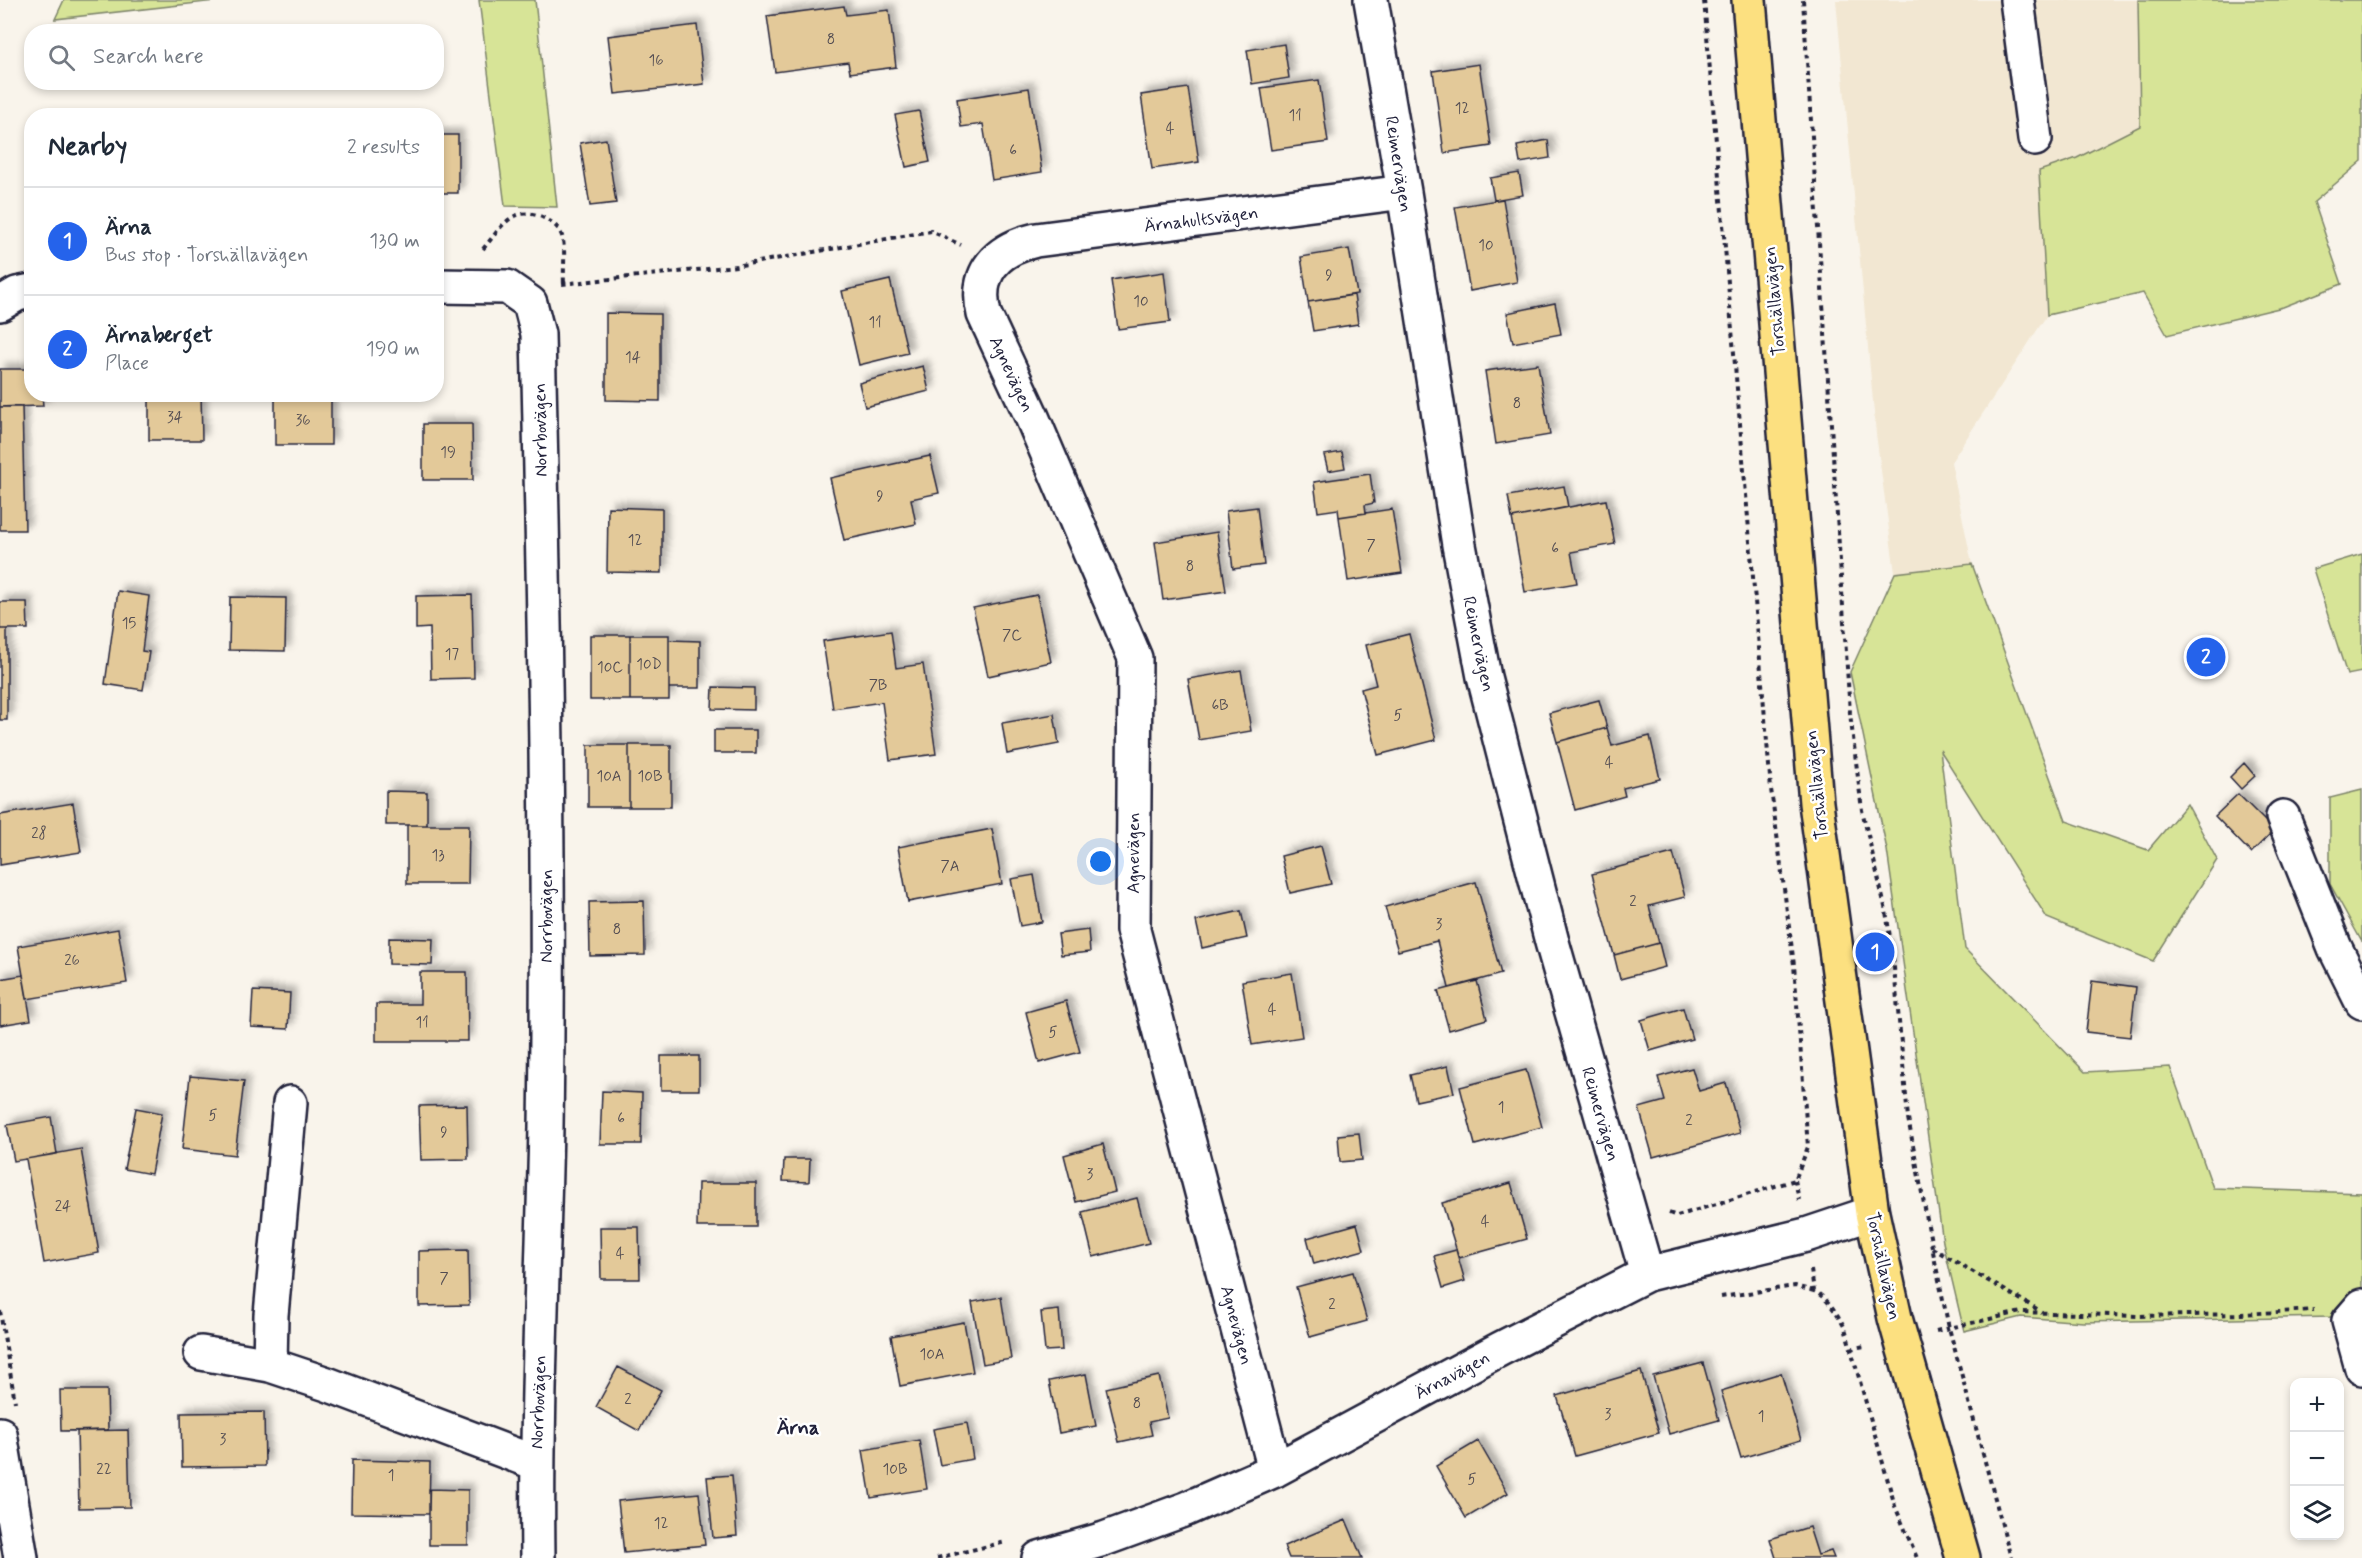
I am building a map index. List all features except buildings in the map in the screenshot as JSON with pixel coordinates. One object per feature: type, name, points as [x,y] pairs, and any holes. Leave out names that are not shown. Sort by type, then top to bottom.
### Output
[{"type":"main road","name":"Torshällavägen","points":[[1749,0],[1816,803],[1872,1213],[1894,1318],[1962,1558]]},
{"type":"street","name":"Reimervägen","points":[[1371,0],[1404,192],[1459,545],[1484,677],[1552,942],[1647,1274]]},
{"type":"street","points":[[2017,0],[2035,139]]},
{"type":"street","name":"Ärnahultsvägen","points":[[998,258],[1015,245],[1036,240],[1404,192]]},
{"type":"street","name":"Agnevägen","points":[[998,258],[988,270],[982,285],[981,300],[984,314],[1032,417],[1135,658],[1133,930],[1275,1470]]},
{"type":"street","points":[[444,286],[507,287]]},
{"type":"street","name":"Norrbovägen","points":[[507,287],[530,303],[538,334],[539,357],[546,661],[546,1126],[536,1463],[538,1558]]},
{"type":"street","points":[[0,304],[24,293]]},
{"type":"street","points":[[2283,817],[2335,948],[2362,1002]]},
{"type":"street","points":[[270,1365],[271,1315],[290,1103]]},
{"type":"street","name":"Ärnavägen","points":[[1039,1558],[1155,1521],[1275,1470],[1500,1349],[1647,1274],[1806,1235],[1872,1213]]},
{"type":"street","points":[[2355,1313],[2362,1368]]},
{"type":"street","points":[[201,1353],[270,1365],[327,1384],[536,1463]]},
{"type":"street","points":[[0,1434],[21,1558]]},
{"type":"path","points":[[1803,0],[1850,713],[1862,810],[1888,923],[1908,1118],[1932,1247],[1949,1328],[2011,1558]]},
{"type":"path","points":[[480,252],[508,218],[524,212],[539,216],[552,222],[563,239],[564,284]]},
{"type":"path","points":[[507,287],[564,284],[736,266],[932,231],[998,258]]},
{"type":"path","points":[[1795,1180],[1814,1291],[1822,1295],[1834,1308],[1845,1328],[1894,1506],[1917,1558]]},
{"type":"path","points":[[1932,1247],[2043,1313]]},
{"type":"path","points":[[1949,1328],[2021,1312],[2138,1316],[2242,1314],[2346,1308],[2355,1313]]},
{"type":"shaded area","points":[[1836,0],[2138,0],[2140,126],[2077,158],[2039,172],[2047,315],[1951,462],[1972,564],[1895,573],[1876,434]]},
{"type":"green space","points":[[64,0],[224,0],[55,19]]},
{"type":"green space","points":[[479,0],[535,0],[557,207],[505,206]]},
{"type":"green space","points":[[2138,0],[2362,0],[2362,161],[2314,202],[2342,284],[2283,307],[2167,335],[2143,293],[2047,315],[2039,171],[2077,158],[2140,126]]},
{"type":"green space","points":[[2362,554],[2362,672],[2347,675],[2313,569]]},
{"type":"green space","points":[[1972,564],[2066,821],[2148,850],[2187,804],[2217,860],[2153,961],[2047,918],[1940,750],[1965,949],[2085,1072],[2170,1067],[2213,1188],[2362,1193],[2362,1311],[2334,1317],[2083,1322],[2021,1317],[1964,1331],[1943,1242],[1887,850],[1850,672],[1895,573]]},
{"type":"green space","points":[[2362,790],[2362,942],[2330,884],[2330,798]]},
{"type":"place","name":"Ärnaberget","points":[[2206,657]]},
{"type":"place","name":"Ärna","points":[[1875,952]]},
{"type":"district","name":"Ärna","points":[[798,1427]]}]
